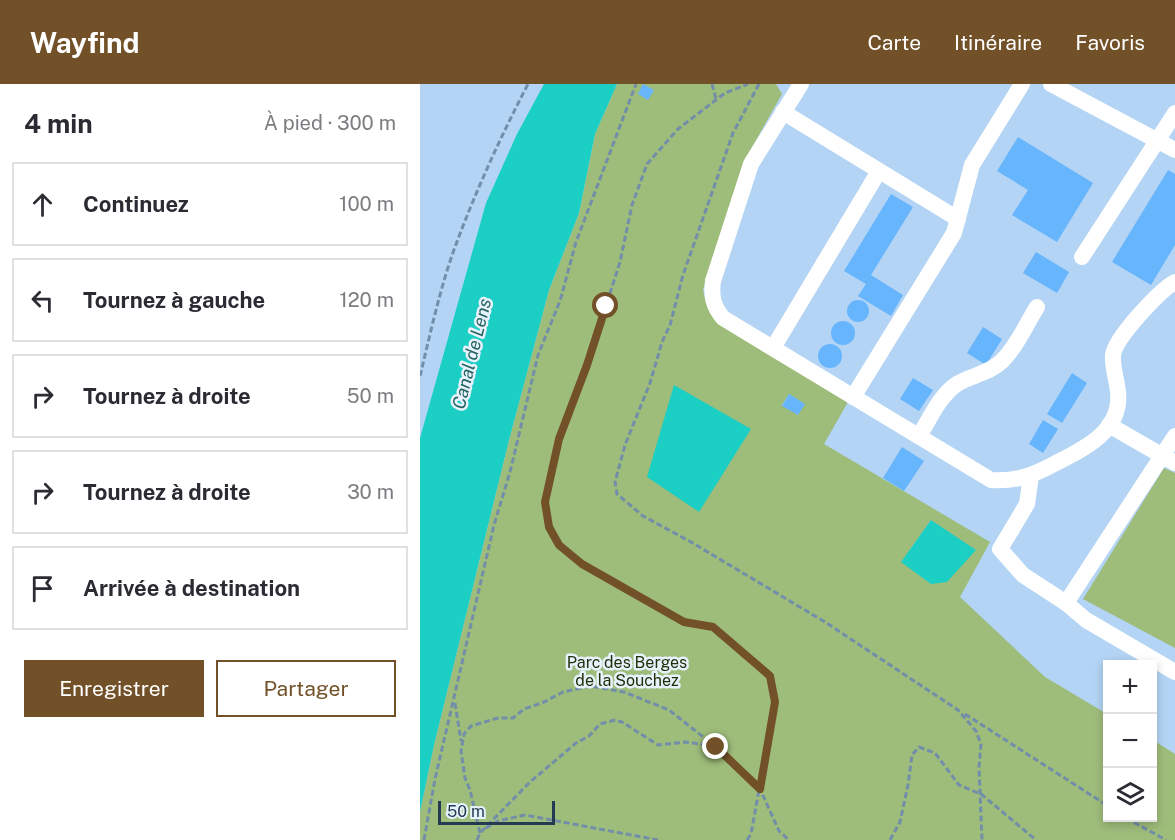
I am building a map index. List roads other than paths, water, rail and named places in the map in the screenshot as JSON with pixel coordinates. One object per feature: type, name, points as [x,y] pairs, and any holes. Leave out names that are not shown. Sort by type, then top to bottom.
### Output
[{"type":"lane","points":[[801,84],[751,164],[713,281],[711,293],[717,310],[723,318],[991,480],[1004,481],[1031,476],[1088,447],[1100,438],[1118,406],[1113,353],[1127,330],[1163,290],[1175,282]]},
{"type":"lane","points":[[853,397],[954,233],[972,165],[1022,84]]},
{"type":"lane","points":[[1051,84],[1175,150]]},
{"type":"lane","points":[[783,112],[958,219]]},
{"type":"lane","points":[[1082,256],[1175,113]]},
{"type":"lane","points":[[772,348],[879,171]]},
{"type":"lane","points":[[919,436],[948,391],[958,383],[990,370],[1001,362],[1037,307]]},
{"type":"lane","points":[[1109,425],[1169,459]]},
{"type":"lane","points":[[1066,603],[1169,459],[1175,435]]},
{"type":"lane","points":[[1031,476],[1027,504],[1000,549],[1023,574],[1066,603],[1086,620],[1175,672]]},
{"type":"water","name":"Canal de Lens","points":[[544,84],[617,84],[595,134],[579,213],[549,290],[509,440],[434,745],[420,812],[420,438],[486,203],[517,134]]},
{"type":"water","points":[[674,385],[751,429],[699,512],[647,477]]},
{"type":"water","points":[[931,520],[976,550],[947,582],[931,584],[901,562]]},
{"type":"park label","name":"Parc des Berges de la Souchez","points":[[627,671]]}]
